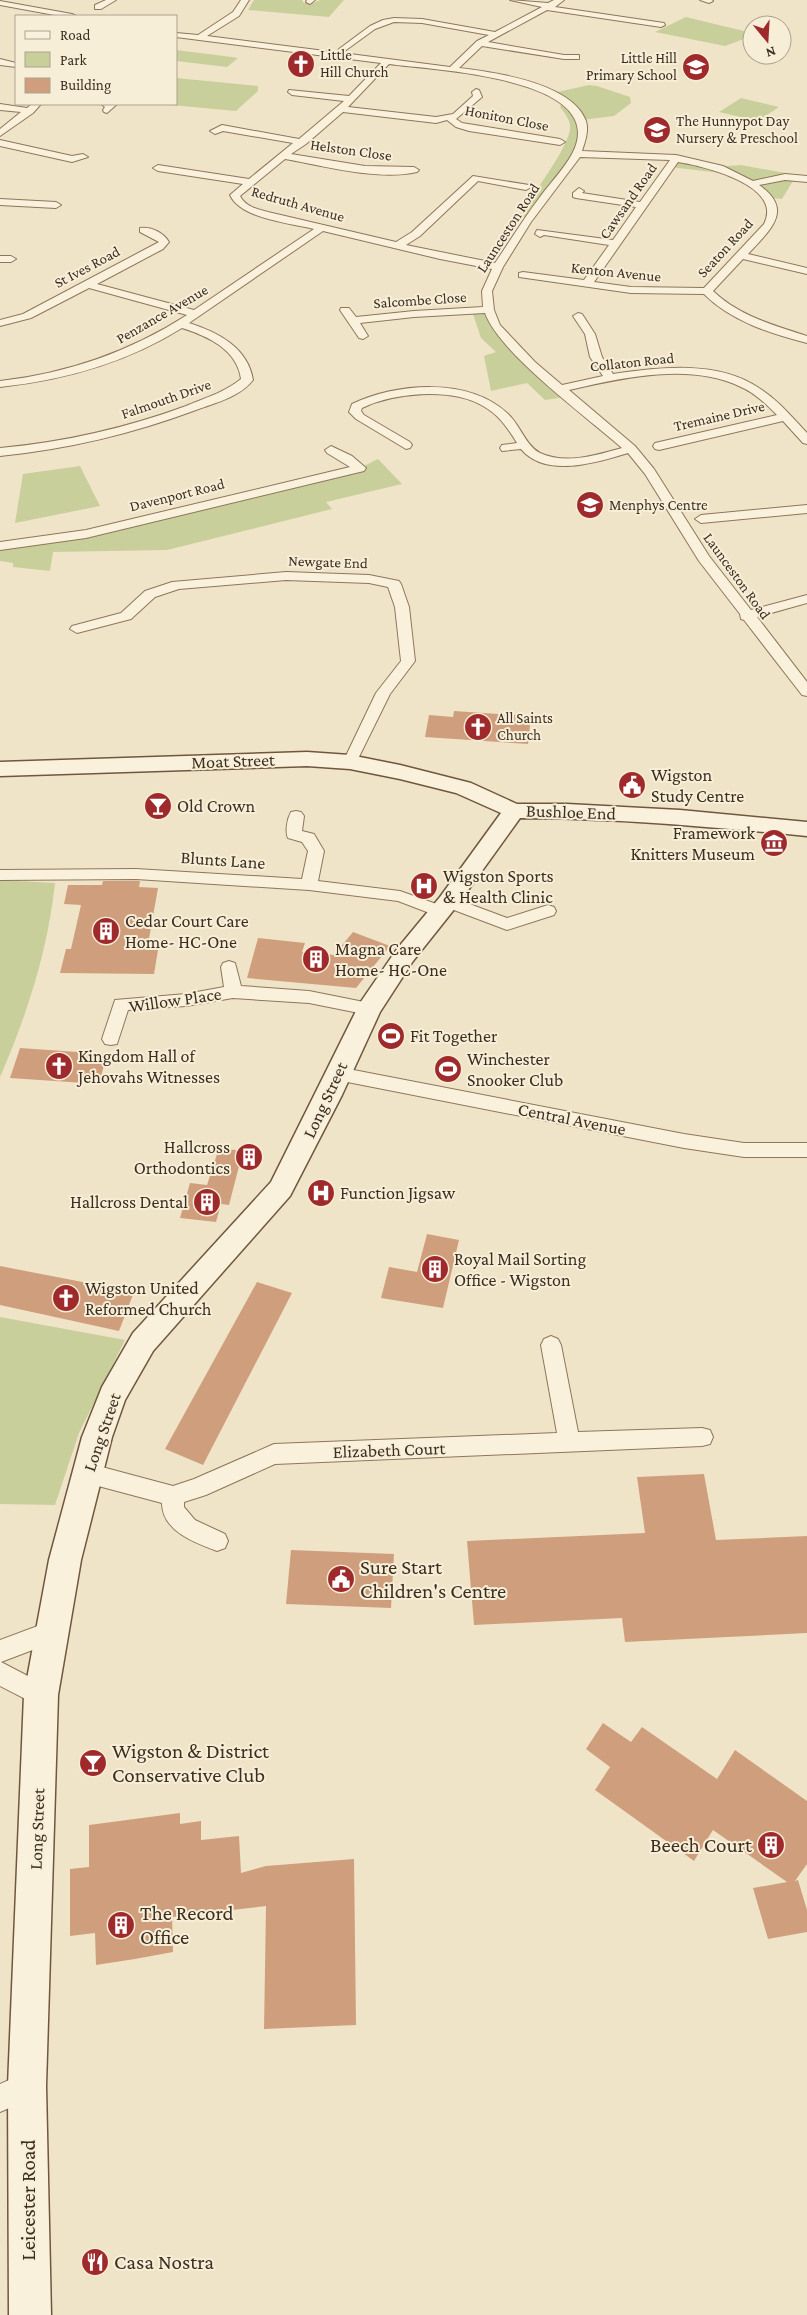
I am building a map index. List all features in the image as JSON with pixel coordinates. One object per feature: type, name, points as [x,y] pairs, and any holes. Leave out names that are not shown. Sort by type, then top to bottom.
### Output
[{"type":"main road","name":"Bushloe End","points":[[514,811],[568,811],[680,817],[807,829]]},
{"type":"street","points":[[0,3],[5,0]]},
{"type":"street","points":[[98,7],[112,0]]},
{"type":"street","points":[[198,38],[236,14],[245,0]]},
{"type":"street","points":[[514,0],[640,25],[661,25]]},
{"type":"street","points":[[453,69],[480,43],[560,0]]},
{"type":"street","points":[[0,3],[66,15]]},
{"type":"street","points":[[342,51],[382,22],[391,20],[446,25],[495,34]]},
{"type":"street","name":"Launceston Road","points":[[178,35],[453,69],[512,79],[554,93],[574,110],[581,120],[582,130],[577,154],[527,221],[498,267],[487,291],[489,310],[495,326],[517,352],[631,450],[650,472],[704,558],[746,616],[807,692]]},
{"type":"street","points":[[480,43],[564,59],[576,57]]},
{"type":"street","name":"Redruth Avenue","points":[[388,61],[352,99],[303,142],[248,182],[235,195],[238,202],[246,208],[321,228],[498,267]]},
{"type":"street","points":[[0,62],[15,65]]},
{"type":"street","points":[[292,92],[352,99]]},
{"type":"street","points":[[341,109],[423,119],[450,118],[456,116],[478,97],[476,92]]},
{"type":"street","points":[[0,133],[37,105]]},
{"type":"street","points":[[0,107],[30,111]]},
{"type":"street","name":"Honiton Close","points":[[450,118],[458,125],[469,128],[545,138],[560,142]]},
{"type":"street","points":[[216,131],[222,128],[260,133],[303,142]]},
{"type":"street","points":[[0,143],[70,160],[83,157]]},
{"type":"street","name":"Seaton Road","points":[[577,154],[676,158],[716,167],[752,184],[769,198],[773,211],[771,222],[742,256],[706,292],[731,312],[807,340]]},
{"type":"street","name":"Helston Close","points":[[284,156],[399,175],[414,170]]},
{"type":"street","name":"Cawsand Road","points":[[587,284],[676,158]]},
{"type":"street","points":[[158,168],[248,182]]},
{"type":"street","points":[[466,176],[526,187]]},
{"type":"street","points":[[752,184],[785,177],[807,179]]},
{"type":"street","points":[[397,246],[416,234],[476,178]]},
{"type":"street","points":[[579,191],[576,195],[642,205]]},
{"type":"street","points":[[0,202],[56,205]]},
{"type":"street","name":"Penzance Avenue","points":[[0,384],[55,376],[96,365],[130,352],[181,324],[272,264],[321,228]]},
{"type":"street","name":"St Ives Road","points":[[0,323],[27,316],[164,242],[161,237],[144,230]]},
{"type":"street","points":[[542,231],[616,243]]},
{"type":"street","points":[[742,256],[807,271]]},
{"type":"street","points":[[0,259],[11,259]]},
{"type":"street","name":"Kenton Avenue","points":[[524,275],[631,290],[706,292]]},
{"type":"street","points":[[86,284],[196,314]]},
{"type":"street","points":[[345,310],[363,336]]},
{"type":"street","name":"Salcombe Close","points":[[353,321],[414,314],[489,310]]},
{"type":"street","points":[[578,316],[590,334],[596,356],[609,377]]},
{"type":"street","name":"Falmouth Drive","points":[[0,452],[69,445],[167,418],[231,392],[248,380],[247,371],[234,353],[216,337],[181,324]]},
{"type":"street","name":"Collaton Road","points":[[558,389],[609,377],[667,371],[716,375],[747,384],[807,440]]},
{"type":"street","points":[[406,446],[360,417],[355,412],[356,406],[368,399],[411,392],[429,391],[460,395],[479,400],[497,410],[514,425],[528,451],[538,456],[564,461],[601,457],[631,450]]},
{"type":"street","name":"Tremaine Drive","points":[[660,446],[785,418]]},
{"type":"street","points":[[506,448],[524,445]]},
{"type":"street","points":[[331,450],[360,468],[371,479]]},
{"type":"street","name":"Davenport Road","points":[[0,546],[26,544],[86,534],[360,468]]},
{"type":"street","points":[[701,519],[807,509]]},
{"type":"street","name":"Newgate End","points":[[77,630],[126,616],[150,594],[177,585],[286,576],[369,578],[394,584],[402,607],[408,662],[383,693],[350,762]]},
{"type":"street","points":[[746,616],[807,599]]},
{"type":"street","points":[[118,618],[129,630]]},
{"type":"street","name":"Moat Street","points":[[0,768],[307,759],[350,762],[463,788],[514,811]]},
{"type":"street","name":"Long Street","points":[[14,2092],[40,1695],[65,1560],[80,1497],[112,1396],[144,1342],[281,1188],[329,1095],[369,1009],[404,955],[444,907],[514,811]]},
{"type":"street","points":[[296,816],[294,834],[308,838],[316,851],[309,885]]},
{"type":"street","name":"Blunts Lane","points":[[0,875],[136,874],[309,885],[400,896],[444,907]]},
{"type":"street","points":[[444,907],[508,924],[548,910]]},
{"type":"street","name":"Willow Place","points":[[230,967],[233,992]]},
{"type":"street","name":"Willow Place","points":[[111,1039],[121,1004],[186,1000],[233,992],[309,996],[369,1009]]},
{"type":"street","name":"Central Avenue","points":[[338,1074],[684,1141],[744,1150],[807,1150]]},
{"type":"street","points":[[550,1345],[569,1443]]},
{"type":"street","name":"Elizabeth Court","points":[[173,1496],[198,1488],[274,1454],[702,1438]]},
{"type":"street","points":[[88,1472],[173,1496],[173,1511],[186,1526],[217,1541]]},
{"type":"street","points":[[0,1651],[51,1632]]},
{"type":"street","points":[[0,1673],[40,1695]]},
{"type":"street","name":"Leicester Road","points":[[14,2092],[30,2315]]},
{"type":"green space","points":[[254,0],[302,0],[304,3],[313,3],[320,0],[344,0],[329,17],[248,10]]},
{"type":"green space","points":[[686,17],[742,31],[742,40],[725,46],[655,32]]},
{"type":"green space","points":[[178,50],[238,58],[227,67],[178,61]]},
{"type":"green space","points":[[178,78],[258,86],[258,91],[236,111],[171,105],[178,105]]},
{"type":"green space","points":[[589,85],[630,97],[631,103],[614,116],[581,120],[581,143],[527,221],[520,214],[558,158],[569,135],[569,121],[560,107],[563,100],[553,93]]},
{"type":"green space","points":[[741,98],[779,107],[758,121],[719,112]]},
{"type":"green space","points":[[676,158],[716,167],[741,165],[802,176],[793,181],[782,199],[769,198],[737,175],[670,167]]},
{"type":"green space","points":[[489,310],[495,326],[566,397],[545,400],[527,383],[491,391],[484,356],[496,352],[481,338],[472,311]]},
{"type":"green space","points":[[378,459],[402,484],[326,502],[332,509],[167,550],[53,552],[50,571],[13,567],[13,563],[0,561],[0,546],[26,544],[360,468]]},
{"type":"green space","points":[[80,466],[100,506],[15,523],[23,474]]},
{"type":"green space","points":[[0,880],[55,883],[47,933],[35,982],[19,1030],[0,1077]]},
{"type":"green space","points":[[0,1317],[125,1340],[79,1433],[55,1505],[0,1504]]},
{"type":"building","name":"All Saints Church","points":[[454,711],[531,716],[528,744],[425,737],[429,715],[453,717]]},
{"type":"building","name":"Cedar Court Care Home- HC-One","points":[[103,881],[140,881],[139,887],[158,888],[147,950],[158,950],[154,974],[60,973],[66,949],[71,949],[81,905],[64,904],[68,885],[102,885]]},
{"type":"building","name":"Magna Care Home- HC-One","points":[[353,932],[390,946],[356,988],[247,978],[258,938],[305,943],[302,952],[334,955]]},
{"type":"building","name":"Kingdom Hall of Jehovahs Witnesses","points":[[20,1048],[107,1054],[99,1084],[10,1078]]},
{"type":"building","points":[[219,1148],[243,1151],[229,1205],[221,1204],[216,1222],[180,1218],[190,1183],[207,1185]]},
{"type":"building","name":"Royal Mail Sorting Office - Wigston","points":[[427,1234],[459,1240],[443,1308],[381,1298],[389,1267],[417,1272]]},
{"type":"building","name":"Wigston United Reformed Church","points":[[0,1266],[134,1292],[119,1331],[0,1305]]},
{"type":"building","points":[[257,1282],[292,1293],[203,1465],[165,1449]]},
{"type":"building","points":[[704,1474],[716,1540],[807,1536],[807,1633],[625,1642],[622,1618],[474,1625],[467,1541],[645,1533],[637,1477]]},
{"type":"building","name":"Sure Start Children's Centre","points":[[291,1550],[394,1554],[391,1608],[286,1604]]},
{"type":"building","name":"Beech Court","points":[[603,1723],[631,1742],[642,1727],[717,1779],[735,1750],[807,1801],[807,1864],[795,1881],[798,1880],[807,1910],[807,1932],[768,1939],[753,1888],[787,1882],[713,1830],[694,1861],[595,1790],[610,1767],[586,1749]]},
{"type":"building","name":"The Record Office","points":[[180,1813],[180,1824],[201,1821],[201,1840],[239,1836],[241,1873],[266,1866],[354,1859],[356,2025],[264,2029],[266,1906],[172,1917],[173,1952],[96,1965],[95,1933],[70,1936],[70,1869],[89,1867],[89,1825]]},
{"type":"place","name":"Little Hill Church","points":[[301,64]]},
{"type":"place","name":"Little Hill Primary School","points":[[696,67]]},
{"type":"place","name":"The Hunnypot Day Nursery & Preschool","points":[[657,130]]},
{"type":"place","name":"Menphys Centre","points":[[590,505]]},
{"type":"place","name":"All Saints Church","points":[[478,727]]},
{"type":"place","name":"Wigston Study Centre","points":[[632,785]]},
{"type":"place","name":"Old Crown","points":[[158,806]]},
{"type":"place","name":"Framework Knitters Museum","points":[[774,843]]},
{"type":"place","name":"Wigston Sports & Health Clinic","points":[[424,886]]},
{"type":"place","name":"Cedar Court Care Home- HC-One","points":[[106,931]]},
{"type":"place","name":"Magna Care Home- HC-One","points":[[316,959]]},
{"type":"place","name":"Fit Together","points":[[391,1036]]},
{"type":"place","name":"Kingdom Hall of Jehovahs Witnesses","points":[[59,1066]]},
{"type":"place","name":"Winchester Snooker Club","points":[[448,1069]]},
{"type":"place","name":"Hallcross Orthodontics","points":[[249,1157]]},
{"type":"place","name":"Function Jigsaw","points":[[321,1193]]},
{"type":"place","name":"Hallcross Dental","points":[[207,1202]]},
{"type":"place","name":"Royal Mail Sorting Office - Wigston","points":[[435,1269]]},
{"type":"place","name":"Wigston United Reformed Church","points":[[66,1298]]},
{"type":"place","name":"Sure Start Children's Centre","points":[[341,1579]]},
{"type":"place","name":"Wigston & District Conservative Club","points":[[93,1763]]},
{"type":"place","name":"Beech Court","points":[[771,1845]]},
{"type":"place","name":"The Record Office","points":[[121,1925]]},
{"type":"place","name":"Casa Nostra","points":[[95,2262]]}]
